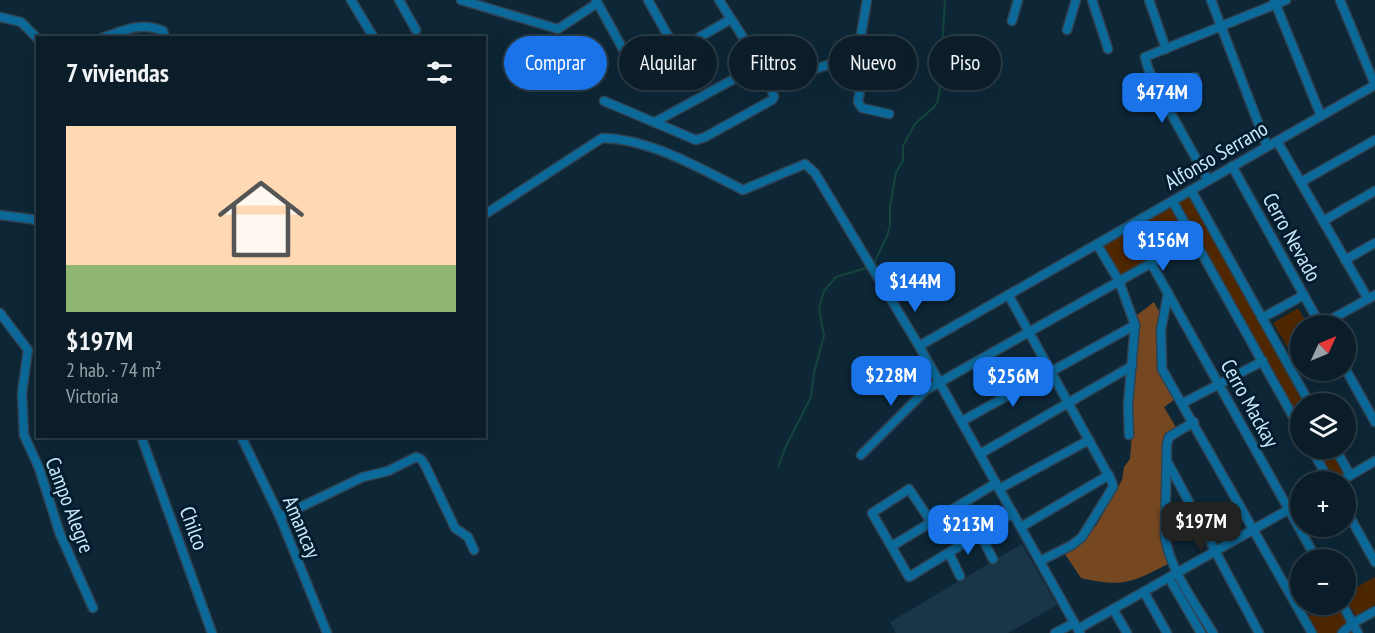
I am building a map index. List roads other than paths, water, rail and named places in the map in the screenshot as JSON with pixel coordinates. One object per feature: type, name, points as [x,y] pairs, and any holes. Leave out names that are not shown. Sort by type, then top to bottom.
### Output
[{"type":"street","points":[[351,0],[373,36]]},
{"type":"street","points":[[399,0],[416,30]]},
{"type":"street","points":[[462,0],[558,29],[596,2],[619,43]]},
{"type":"street","points":[[648,0],[668,36]]},
{"type":"street","points":[[719,0],[742,36]]},
{"type":"street","points":[[861,36],[867,0]]},
{"type":"street","points":[[1012,21],[1018,0]]},
{"type":"street","points":[[1067,30],[1076,0]]},
{"type":"street","points":[[1092,0],[1108,49]]},
{"type":"street","points":[[1149,0],[1166,49]]},
{"type":"street","points":[[1211,0],[1267,146]]},
{"type":"street","points":[[1208,180],[1159,92],[1145,57],[1221,27],[1275,2],[1286,0]]},
{"type":"street","points":[[1340,0],[1375,85]]},
{"type":"street","points":[[1275,2],[1321,116]]},
{"type":"street","points":[[0,17],[21,22],[36,37]]},
{"type":"street","points":[[701,36],[731,19]]},
{"type":"street","points":[[108,36],[139,26],[154,27],[163,31],[164,36]]},
{"type":"street","points":[[1159,92],[1195,77]]},
{"type":"street","points":[[654,122],[729,81]]},
{"type":"street","name":"Alfonso Serrano","points":[[919,346],[1009,297],[1375,85]]},
{"type":"street","points":[[604,100],[696,140],[774,98],[770,90]]},
{"type":"street","points":[[860,90],[859,106],[889,114]]},
{"type":"street","points":[[486,214],[602,138],[623,139],[682,160],[743,190],[805,164],[815,173],[874,268],[1077,628]]},
{"type":"street","points":[[1301,182],[1375,140]]},
{"type":"street","points":[[1277,141],[1345,260],[1371,297],[1339,315]]},
{"type":"street","name":"Cerro Nevado","points":[[1232,166],[1315,315]]},
{"type":"street","points":[[1191,190],[1262,318],[1290,362]]},
{"type":"street","points":[[1323,221],[1375,191]]},
{"type":"street","points":[[1173,202],[1290,411]]},
{"type":"street","points":[[0,215],[36,220]]},
{"type":"street","points":[[861,455],[926,390],[1194,239]]},
{"type":"street","points":[[1345,260],[1375,243]]},
{"type":"street","points":[[1098,246],[1119,281],[1135,325],[1128,405],[1129,435]]},
{"type":"street","name":"Cerro Mackay","points":[[1151,263],[1311,549]]},
{"type":"street","points":[[888,293],[921,275]]},
{"type":"street","points":[[1168,293],[1161,330],[1162,369],[1312,633]]},
{"type":"street","points":[[1262,318],[1304,295]]},
{"type":"street","points":[[1009,297],[1113,487],[1082,537],[1072,545],[1040,561]]},
{"type":"street","name":"Campo Alegre","points":[[0,313],[28,350],[22,393],[24,435],[39,468],[60,534],[93,608]]},
{"type":"street","points":[[962,422],[1135,325]]},
{"type":"street","points":[[1183,403],[1263,361]]},
{"type":"street","points":[[980,454],[1132,366]]},
{"type":"street","points":[[1352,381],[1375,422]]},
{"type":"street","points":[[1194,422],[1170,437],[1166,461],[1167,550],[1213,633]]},
{"type":"street","name":"Chilco","points":[[142,438],[212,633]]},
{"type":"street","name":"Amancay","points":[[242,438],[280,517],[327,633]]},
{"type":"street","points":[[892,546],[998,486],[1089,440]]},
{"type":"street","points":[[280,517],[363,477],[387,471],[416,457],[421,459],[426,466],[456,528],[468,537],[474,550]]},
{"type":"street","points":[[1166,461],[1259,633]]},
{"type":"street","points":[[1356,472],[1375,461]]},
{"type":"street","points":[[1021,527],[1108,475]]},
{"type":"street","points":[[932,523],[909,489],[872,513],[909,577],[1013,513]]},
{"type":"street","points":[[1055,633],[1077,628],[1289,510]]},
{"type":"street","points":[[1356,528],[1375,562]]},
{"type":"street","points":[[980,534],[993,559]]},
{"type":"street","points":[[949,553],[960,576]]},
{"type":"street","points":[[1169,578],[1201,633]]},
{"type":"street","points":[[1144,592],[1167,633]]},
{"type":"street","points":[[1113,609],[1127,633]]},
{"type":"street","points":[[1342,633],[1353,623],[1375,611]]},
{"type":"street","points":[[1348,615],[1358,633]]},
{"type":"waterway","points":[[874,263],[890,225],[890,207],[896,172],[903,161],[903,146],[915,124],[935,106],[938,100],[943,69],[945,0]]},
{"type":"waterway","points":[[778,467],[811,397],[814,373],[824,336],[819,308],[824,291],[836,277],[869,267]]}]
